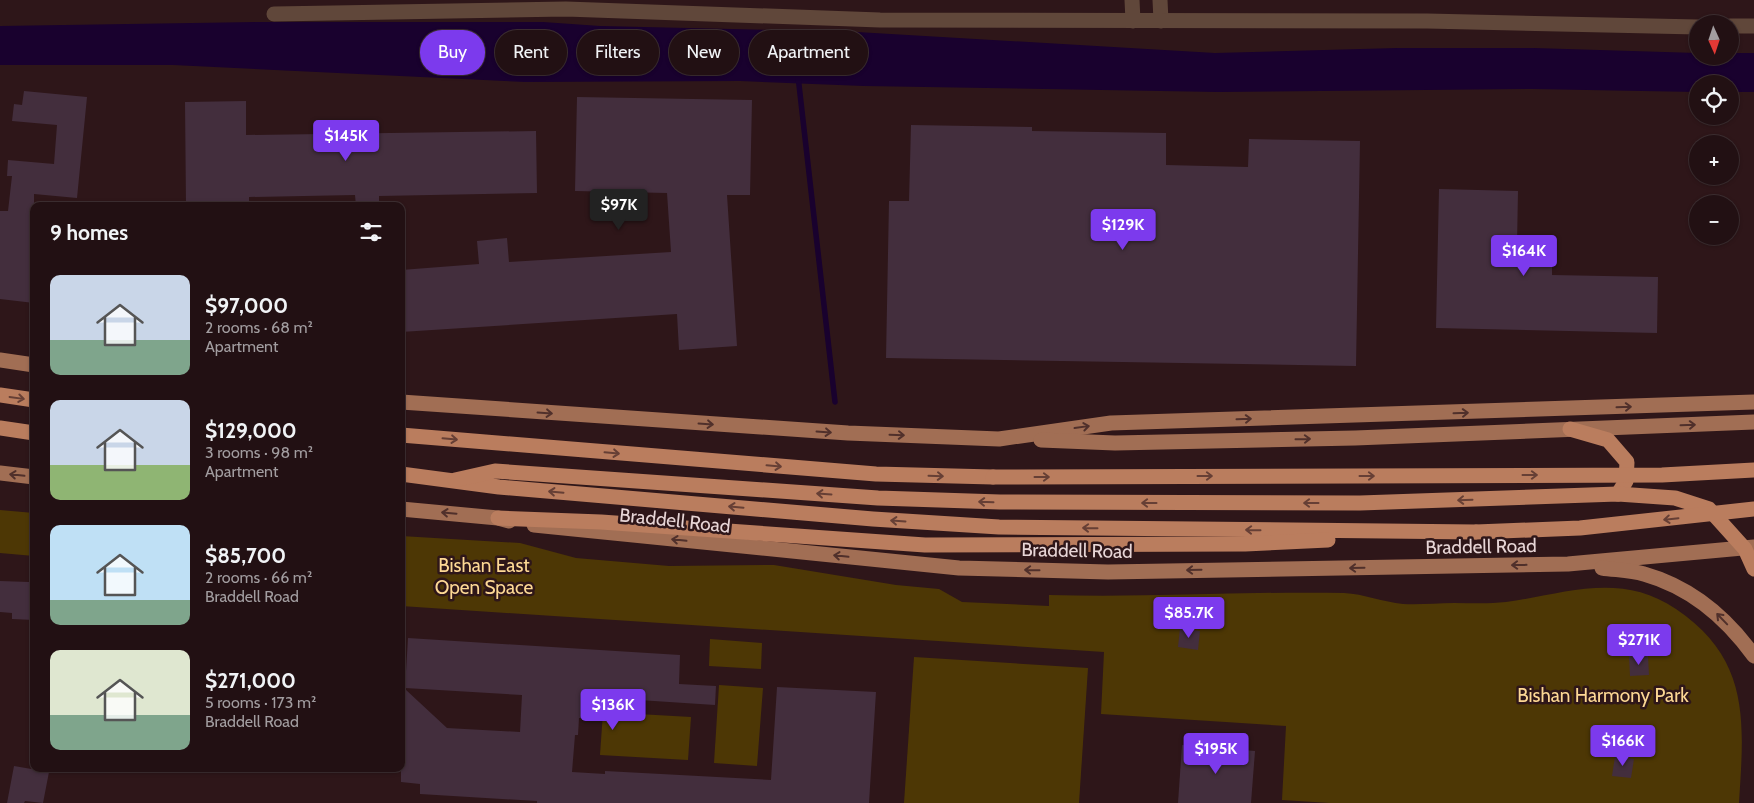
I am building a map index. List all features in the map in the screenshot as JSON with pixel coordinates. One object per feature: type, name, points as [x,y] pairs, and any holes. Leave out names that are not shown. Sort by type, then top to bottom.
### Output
[{"type":"highway","points":[[0,395],[30,399]]},
{"type":"highway","points":[[0,428],[30,432]]},
{"type":"highway","points":[[1570,430],[1608,440],[1627,462],[1626,481],[1618,494]]},
{"type":"highway","points":[[405,435],[876,474],[993,477],[1653,475],[1754,470]]},
{"type":"highway","points":[[455,480],[495,471],[878,498],[1000,502],[1360,503],[1618,494],[1675,498],[1709,509],[1749,548],[1754,568]]},
{"type":"highway","name":"Braddell Road","points":[[405,474],[499,487],[873,519],[999,527],[1476,532],[1580,528],[1754,509]]},
{"type":"highway","points":[[498,518],[601,522],[925,545],[1245,544],[1476,532]]},
{"type":"main road","points":[[0,360],[30,364]]},
{"type":"main road","points":[[405,402],[839,433],[1124,443],[1355,438],[1754,422]]},
{"type":"main road","points":[[999,438],[1111,423],[1754,402]]},
{"type":"main road","points":[[0,473],[30,477]]},
{"type":"main road","name":"Braddell Road","points":[[405,509],[498,518],[560,528],[959,568],[1108,572],[1568,564],[1749,548]]},
{"type":"main road","points":[[1568,564],[1642,573],[1678,586],[1713,609],[1742,638],[1754,656]]},
{"type":"street","points":[[1132,0],[1133,21]]},
{"type":"street","points":[[1160,0],[1160,21]]},
{"type":"street","points":[[274,14],[566,9],[880,20],[1426,21],[1689,26]]},
{"type":"street","points":[[1739,26],[1754,26]]},
{"type":"green space","points":[[0,510],[30,513],[30,556],[0,553]]},
{"type":"green space","name":"Bishan Harmony Park","points":[[405,536],[520,543],[576,558],[669,566],[774,565],[896,585],[939,589],[962,602],[1049,606],[1049,595],[1123,596],[1344,593],[1396,603],[1416,604],[1500,603],[1592,588],[1634,591],[1655,597],[1676,609],[1700,629],[1718,649],[1730,671],[1738,695],[1741,719],[1742,746],[1739,803],[1330,803],[1282,800],[1286,726],[1101,714],[1104,652],[405,606]]},
{"type":"green space","points":[[710,639],[762,643],[761,669],[709,666]]},
{"type":"green space","points":[[914,657],[1088,668],[1079,803],[904,803]]},
{"type":"green space","points":[[719,685],[763,688],[757,766],[714,763]]},
{"type":"green space","points":[[603,712],[691,717],[688,760],[600,755]]},
{"type":"shaded area","points":[[260,22],[543,22],[600,26],[771,30],[749,30],[749,75],[868,75],[868,33],[1215,53],[1397,48],[1534,48],[1689,53],[1689,65],[1739,65],[1739,53],[1754,53],[1754,92],[1739,92],[1739,75],[1689,75],[1689,92],[1532,89],[1218,92],[864,86],[740,81],[525,82],[173,65],[0,65],[0,26]]},
{"type":"building","points":[[24,91],[87,97],[77,198],[34,194],[34,202],[30,202],[30,303],[0,299],[0,211],[8,211],[12,176],[7,176],[8,160],[54,164],[57,125],[12,121],[14,104],[22,105]]},
{"type":"building","points":[[577,97],[752,100],[750,195],[727,195],[737,346],[679,350],[677,314],[405,332],[405,270],[479,264],[477,241],[507,238],[509,262],[671,252],[667,193],[575,191]]},
{"type":"building","points":[[246,101],[246,135],[536,131],[537,193],[379,196],[379,202],[356,202],[355,195],[249,197],[249,202],[186,202],[185,102]]},
{"type":"building","points":[[911,125],[1032,127],[1032,131],[1166,133],[1166,165],[1248,167],[1249,139],[1360,141],[1356,366],[886,358],[889,201],[909,201]]},
{"type":"building","points":[[1439,189],[1518,191],[1517,245],[1552,246],[1552,275],[1658,277],[1657,333],[1436,328]]},
{"type":"building","points":[[0,581],[29,582],[30,620],[12,619],[12,613],[0,612]]},
{"type":"building","points":[[1180,628],[1200,631],[1198,650],[1178,647]]},
{"type":"building","points":[[408,638],[680,655],[679,684],[716,686],[715,705],[593,697],[592,719],[579,718],[578,735],[575,735],[572,772],[605,774],[605,771],[771,780],[777,687],[876,692],[869,803],[537,803],[537,801],[420,794],[420,784],[401,782],[401,772],[405,772],[405,689],[447,728],[520,732],[522,695],[405,688]]},
{"type":"building","points":[[1629,656],[1648,656],[1649,675],[1630,676]]},
{"type":"building","points":[[1182,745],[1255,751],[1251,803],[1178,803]]},
{"type":"building","points":[[1615,756],[1634,759],[1631,778],[1612,776]]},
{"type":"building","points":[[14,766],[30,769],[30,772],[49,772],[43,803],[25,801],[24,803],[7,803]]},
{"type":"waterway","points":[[798,76],[835,402]]},
{"type":"park label","name":"Bishan East Open Space","points":[[484,576]]}]
